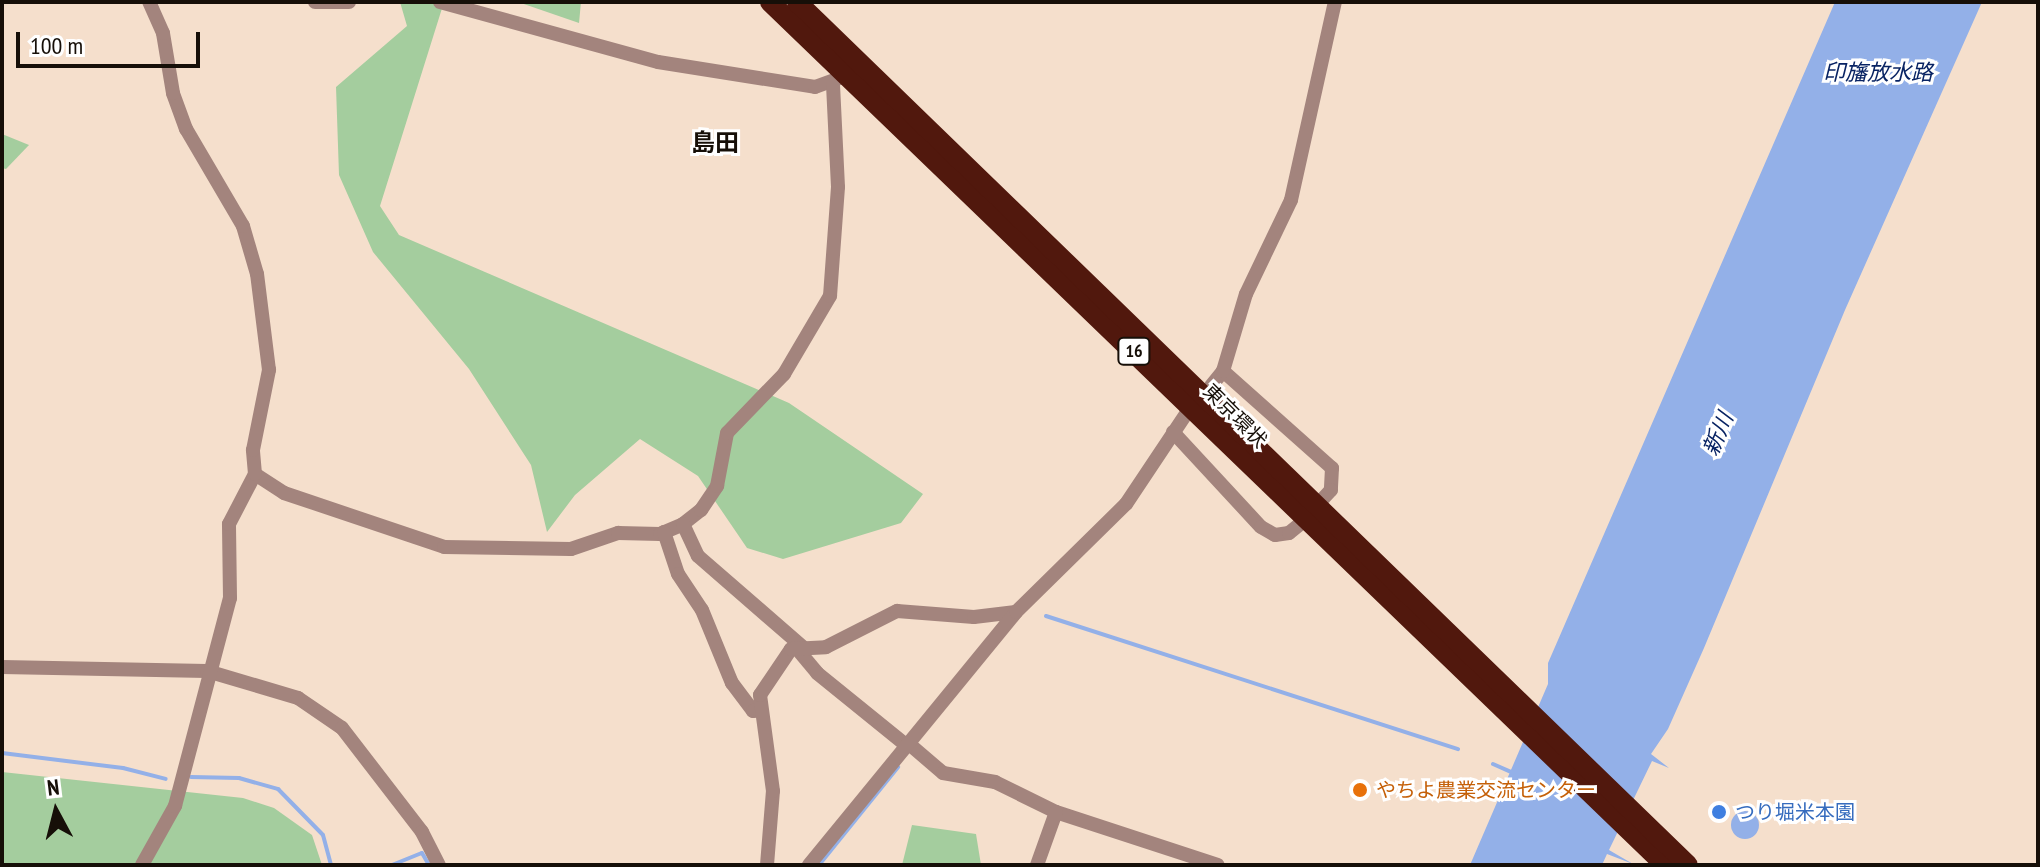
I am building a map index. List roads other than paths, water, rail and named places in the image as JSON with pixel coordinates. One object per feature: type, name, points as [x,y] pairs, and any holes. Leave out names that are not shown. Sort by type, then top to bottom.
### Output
[{"type":"highway","name":"東京環状","points":[[770,2],[830,46],[974,184],[1320,502],[1500,693],[1667,859],[1688,865]]},
{"type":"highway","name":"東京環状","points":[[797,2],[830,46],[840,78],[974,184],[1305,520],[1500,693]]},
{"type":"street","points":[[142,865],[175,806],[207,671],[230,598],[229,524],[255,474],[253,450],[269,370],[257,274],[239,217],[186,129],[173,93],[163,33],[149,2]]},
{"type":"street","points":[[315,2],[349,2]]},
{"type":"street","points":[[255,474],[284,493],[444,547],[571,549],[618,533],[664,532],[683,524],[701,510],[717,486],[727,433],[784,374],[830,296],[838,187],[840,78],[804,86],[658,62],[440,2]]},
{"type":"street","points":[[1211,386],[1223,371],[1246,294],[1291,200],[1335,2]]},
{"type":"street","points":[[1223,371],[1332,468],[1331,490],[1320,502]]},
{"type":"street","points":[[809,865],[1016,612],[1126,504],[1186,414]]},
{"type":"street","points":[[1173,432],[1261,527],[1275,535],[1289,533],[1305,520]]},
{"type":"street","points":[[683,524],[698,556],[802,650],[817,673],[943,773],[995,782],[1056,812],[1218,865]]},
{"type":"street","points":[[664,532],[678,574],[702,610],[732,683],[753,711],[760,710]]},
{"type":"street","points":[[767,865],[773,791],[760,710],[766,684],[791,649],[826,647],[897,611],[974,617],[1016,612]]},
{"type":"street","points":[[2,667],[207,671],[298,698],[331,719],[422,832],[439,865]]},
{"type":"street","points":[[1037,865],[1056,812]]},
{"type":"water","name":"印旛放水路","points":[[1835,2],[1982,2],[1845,310],[1704,648],[1668,729],[1651,754],[1669,768],[1652,761],[1609,850],[1633,864],[1607,854],[1602,865],[1470,865],[1548,684],[1548,663]]},
{"type":"water","points":[[1745,811],[1755,815],[1759,825],[1755,835],[1745,839],[1735,835],[1731,825],[1735,815]]},
{"type":"waterway","points":[[1046,616],[1458,749]]},
{"type":"waterway","points":[[2,753],[123,768],[166,779]]},
{"type":"waterway","points":[[1493,764],[1513,773]]},
{"type":"waterway","points":[[819,865],[898,767]]},
{"type":"waterway","points":[[191,777],[239,778],[278,789],[323,835],[331,865]]},
{"type":"waterway","points":[[392,865],[422,853],[429,865]]},
{"type":"place","name":"やちよ農業交流センター","points":[[1360,790]]},
{"type":"place","name":"つり堀米本園","points":[[1719,812]]},
{"type":"district","name":"島田","points":[[715,143]]},
{"type":"water label","name":"新川","points":[[1718,434]]}]
